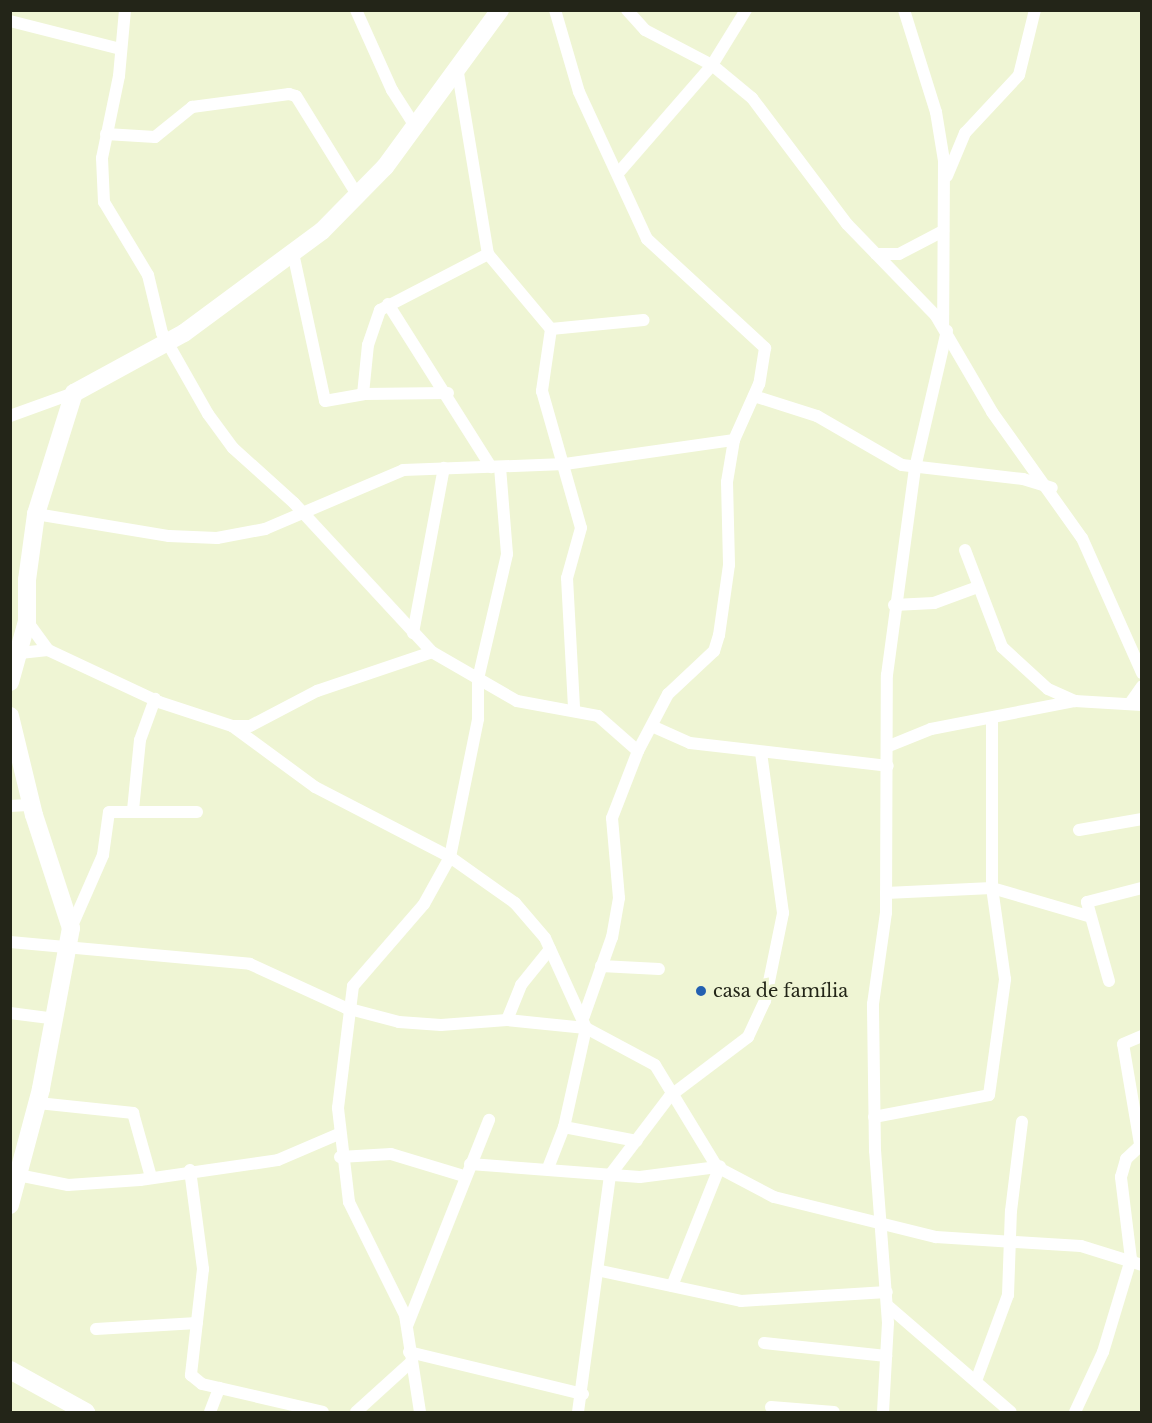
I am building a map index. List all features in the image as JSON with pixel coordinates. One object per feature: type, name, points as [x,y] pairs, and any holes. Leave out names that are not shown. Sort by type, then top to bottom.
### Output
[{"type":"street","points":[[125,10],[121,49],[106,134],[104,202],[148,275],[167,342],[233,448],[301,510],[412,633],[432,652],[527,705],[574,708],[611,724],[638,751]]},
{"type":"street","points":[[356,10],[392,90],[415,126]]},
{"type":"street","points":[[10,416],[74,393],[167,342],[293,253],[358,196],[415,126],[457,67],[486,36],[500,10]]},
{"type":"street","points":[[548,1168],[564,1127],[585,1022],[619,898],[612,818],[638,751],[654,727],[668,694],[714,651],[719,635],[729,565],[726,507],[734,440],[754,396],[765,348],[656,250],[621,171],[579,92],[555,10]]},
{"type":"street","points":[[627,10],[645,30],[712,65],[752,98],[876,254],[945,328],[992,412],[1052,489],[1106,588],[1142,673]]},
{"type":"street","points":[[621,171],[712,65],[746,10]]},
{"type":"street","points":[[883,1413],[888,1306],[874,1117],[873,1004],[886,893],[889,746],[887,675],[894,605],[915,468],[945,328],[943,231],[945,183],[936,112],[903,10]]},
{"type":"street","points":[[945,183],[965,133],[1019,75],[1035,10]]},
{"type":"street","points":[[10,21],[121,49]]},
{"type":"street","points":[[457,67],[488,254],[551,328],[542,391],[565,464],[581,528],[567,578],[574,708]]},
{"type":"street","points":[[106,134],[155,136],[192,107],[289,94],[296,96],[358,196]]},
{"type":"street","points":[[876,254],[899,254],[943,231]]},
{"type":"street","points":[[293,253],[325,401],[363,394],[448,393]]},
{"type":"street","points":[[363,394],[375,318],[388,304],[488,254]]},
{"type":"street","points":[[388,304],[495,467],[507,554],[478,679],[478,719],[450,857],[424,904],[362,971],[346,1008],[339,1134],[340,1156],[350,1202],[396,1291],[407,1326],[409,1358],[420,1413]]},
{"type":"street","points":[[551,328],[644,320]]},
{"type":"street","points":[[10,682],[20,654],[27,621],[36,513],[74,393]]},
{"type":"street","points":[[754,396],[817,416],[882,457],[915,468],[1014,478],[1052,489]]},
{"type":"street","points":[[36,513],[193,539],[243,535],[403,470],[565,464],[734,440]]},
{"type":"street","points":[[412,633],[444,468]]},
{"type":"street","points":[[965,550],[975,588],[1002,647],[1048,688],[1075,701]]},
{"type":"street","points":[[894,605],[934,603],[975,588]]},
{"type":"street","points":[[27,621],[48,650],[155,699],[232,726],[315,787],[450,857],[515,903],[550,949],[585,1022]]},
{"type":"street","points":[[20,654],[48,650]]},
{"type":"street","points":[[232,726],[250,726],[317,691],[432,652]]},
{"type":"street","points":[[889,746],[931,729],[992,721],[1043,711],[1075,701],[1136,704],[1142,686]]},
{"type":"street","points":[[1043,711],[1048,688]]},
{"type":"street","points":[[133,810],[140,740],[155,699]]},
{"type":"street","points":[[10,716],[32,805],[70,928],[70,948],[38,1103],[16,1163],[10,1205]]},
{"type":"street","points":[[874,1117],[989,1095],[1005,980],[992,888],[992,721]]},
{"type":"street","points":[[654,727],[690,744],[888,766]]},
{"type":"street","points":[[578,1413],[583,1394],[601,1271],[610,1175],[669,1096],[738,1048],[765,1001],[783,913],[763,797],[761,752]]},
{"type":"street","points":[[10,806],[32,805]]},
{"type":"street","points":[[70,928],[102,855],[108,814],[133,810],[198,812]]},
{"type":"street","points":[[1079,830],[1142,819]]},
{"type":"street","points":[[886,893],[992,888],[1088,916]]},
{"type":"street","points":[[1109,981],[1088,916],[1090,898],[1142,888]]},
{"type":"street","points":[[10,942],[250,964],[346,1008],[419,1024],[507,1020],[585,1022],[655,1065],[669,1096],[718,1167],[794,1204],[936,1237],[1009,1244],[1066,1244],[1136,1262]]},
{"type":"street","points":[[507,1020],[525,978],[550,949]]},
{"type":"street","points":[[601,966],[659,969]]},
{"type":"street","points":[[10,1013],[56,1019]]},
{"type":"street","points":[[1076,1413],[1100,1360],[1136,1262],[1121,1177],[1126,1159],[1141,1144],[1123,1044],[1142,1036]]},
{"type":"street","points":[[38,1103],[133,1113],[151,1177]]},
{"type":"street","points":[[407,1326],[464,1176],[489,1120]]},
{"type":"street","points":[[976,1381],[1008,1295],[1009,1244],[1022,1122]]},
{"type":"street","points":[[564,1127],[637,1141]]},
{"type":"street","points":[[16,1163],[68,1185],[151,1177],[278,1160],[339,1134]]},
{"type":"street","points":[[340,1156],[391,1154],[464,1176]]},
{"type":"street","points":[[470,1164],[548,1168],[610,1175],[718,1167]]},
{"type":"street","points":[[672,1286],[718,1167]]},
{"type":"street","points":[[190,1170],[203,1269],[191,1376],[219,1388],[323,1413]]},
{"type":"street","points":[[601,1271],[741,1301],[887,1292]]},
{"type":"street","points":[[888,1306],[1011,1413]]},
{"type":"street","points":[[96,1329],[197,1323]]},
{"type":"street","points":[[764,1343],[886,1356]]},
{"type":"street","points":[[409,1358],[583,1394]]},
{"type":"street","points":[[356,1413],[409,1358]]},
{"type":"street","points":[[10,1370],[86,1413]]},
{"type":"street","points":[[210,1413],[219,1388]]},
{"type":"street","points":[[771,1407],[834,1413]]},
{"type":"place","name":"casa de família","points":[[701,991]]}]
